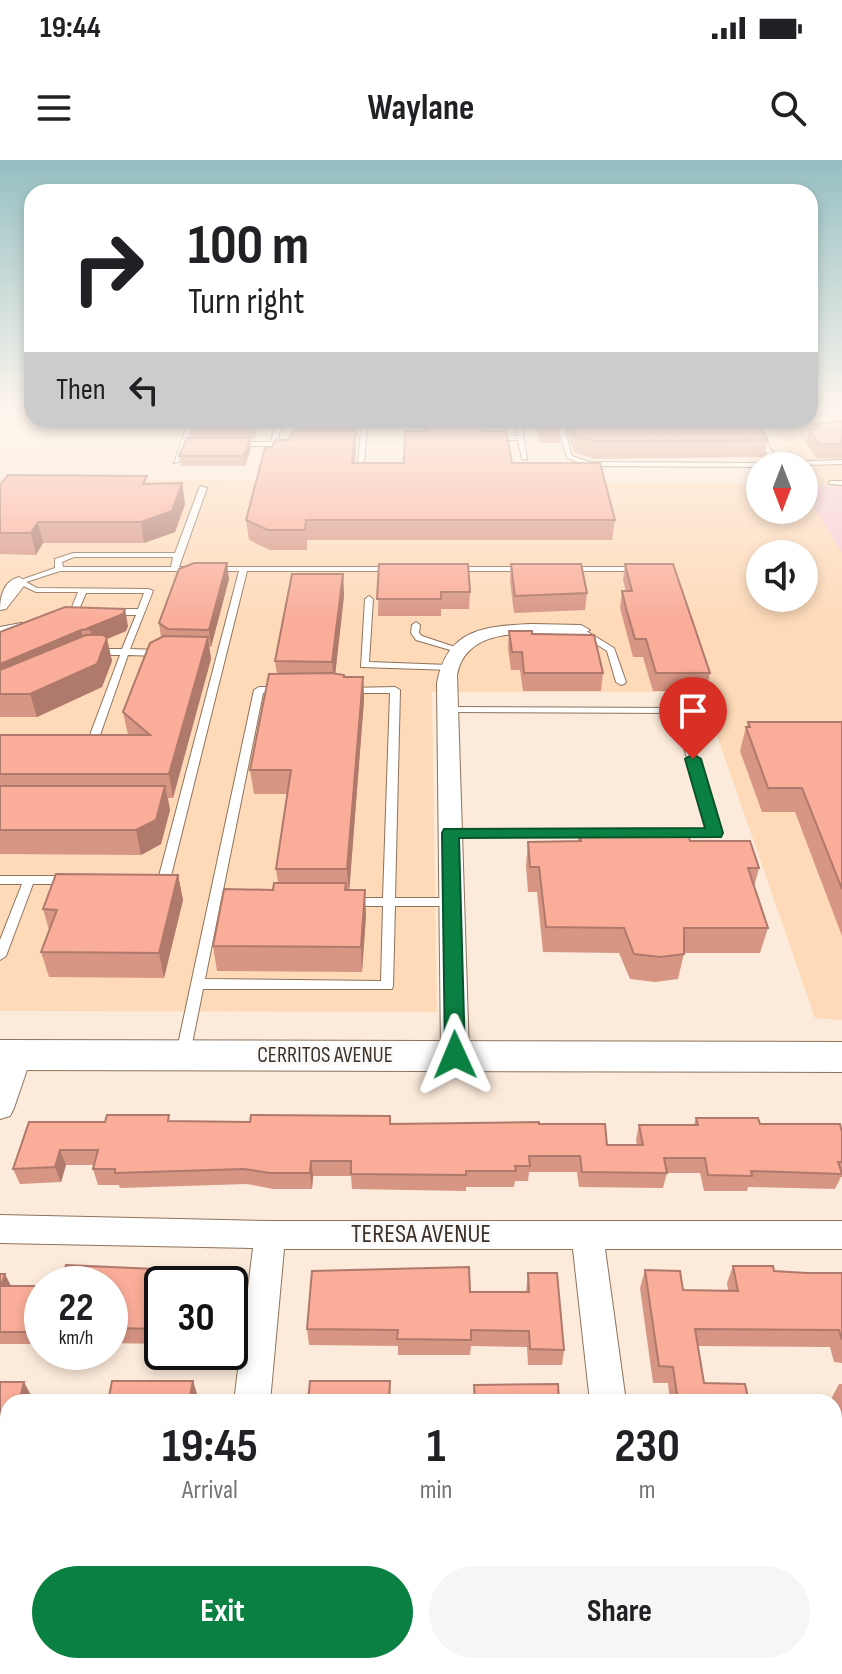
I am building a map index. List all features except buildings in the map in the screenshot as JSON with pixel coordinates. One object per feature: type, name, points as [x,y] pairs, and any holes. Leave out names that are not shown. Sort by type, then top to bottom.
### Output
[{"type":"main road","name":"CERRITOS AVENUE","points":[[9,1055],[455,1055],[841,1060]]},
{"type":"street","points":[[455,1055],[447,710],[453,659],[473,639],[494,633],[536,629],[581,630]]},
{"type":"street","points":[[0,1108],[9,1055]]},
{"type":"street","name":"TERESA AVENUE","points":[[0,1229],[270,1235],[842,1235]]},
{"type":"street","points":[[587,1233],[607,1394]]},
{"type":"street","points":[[253,1394],[270,1235]]},
{"type":"lane","points":[[831,483],[842,483]]},
{"type":"lane","points":[[174,569],[203,488]]},
{"type":"lane","points":[[59,569],[58,561],[73,555],[178,555]]},
{"type":"lane","points":[[7,593],[59,569],[398,569]]},
{"type":"lane","points":[[149,880],[164,880],[244,569]]},
{"type":"lane","points":[[444,569],[536,569]]},
{"type":"lane","points":[[551,569],[643,569]]},
{"type":"lane","points":[[7,593],[36,590],[149,591],[94,738],[78,738]]},
{"type":"lane","points":[[74,612],[83,590]]},
{"type":"lane","points":[[369,599],[364,665],[395,666],[453,659]]},
{"type":"lane","points":[[60,612],[88,612]]},
{"type":"lane","points":[[101,612],[141,612]]},
{"type":"lane","points":[[0,630],[35,621]]},
{"type":"lane","points":[[416,625],[415,633],[419,638],[453,659]]},
{"type":"lane","points":[[581,630],[611,650],[621,682]]},
{"type":"lane","points":[[76,657],[89,652],[167,653]]},
{"type":"lane","points":[[209,653],[222,653]]},
{"type":"lane","points":[[198,984],[387,986],[395,666]]},
{"type":"lane","points":[[183,1054],[259,690],[289,690]]},
{"type":"lane","points":[[334,690],[395,690]]},
{"type":"lane","points":[[447,710],[678,710],[715,833],[450,833]]},
{"type":"lane","points":[[168,804],[184,804]]},
{"type":"lane","points":[[0,880],[89,880]]},
{"type":"lane","points":[[0,956],[29,880]]},
{"type":"lane","points":[[214,900],[230,900]]},
{"type":"lane","points":[[341,901],[452,902]]},
{"type":"shaded area","points":[[0,482],[746,483],[746,524],[818,524],[818,482],[842,482],[842,1020],[815,1018],[702,692],[432,692],[437,1012],[0,1011]]},
{"type":"shaded area","points":[[818,485],[842,487],[842,553],[818,514]]},
{"type":"route","points":[[455,1055],[450,833],[715,833],[693,759]]}]
